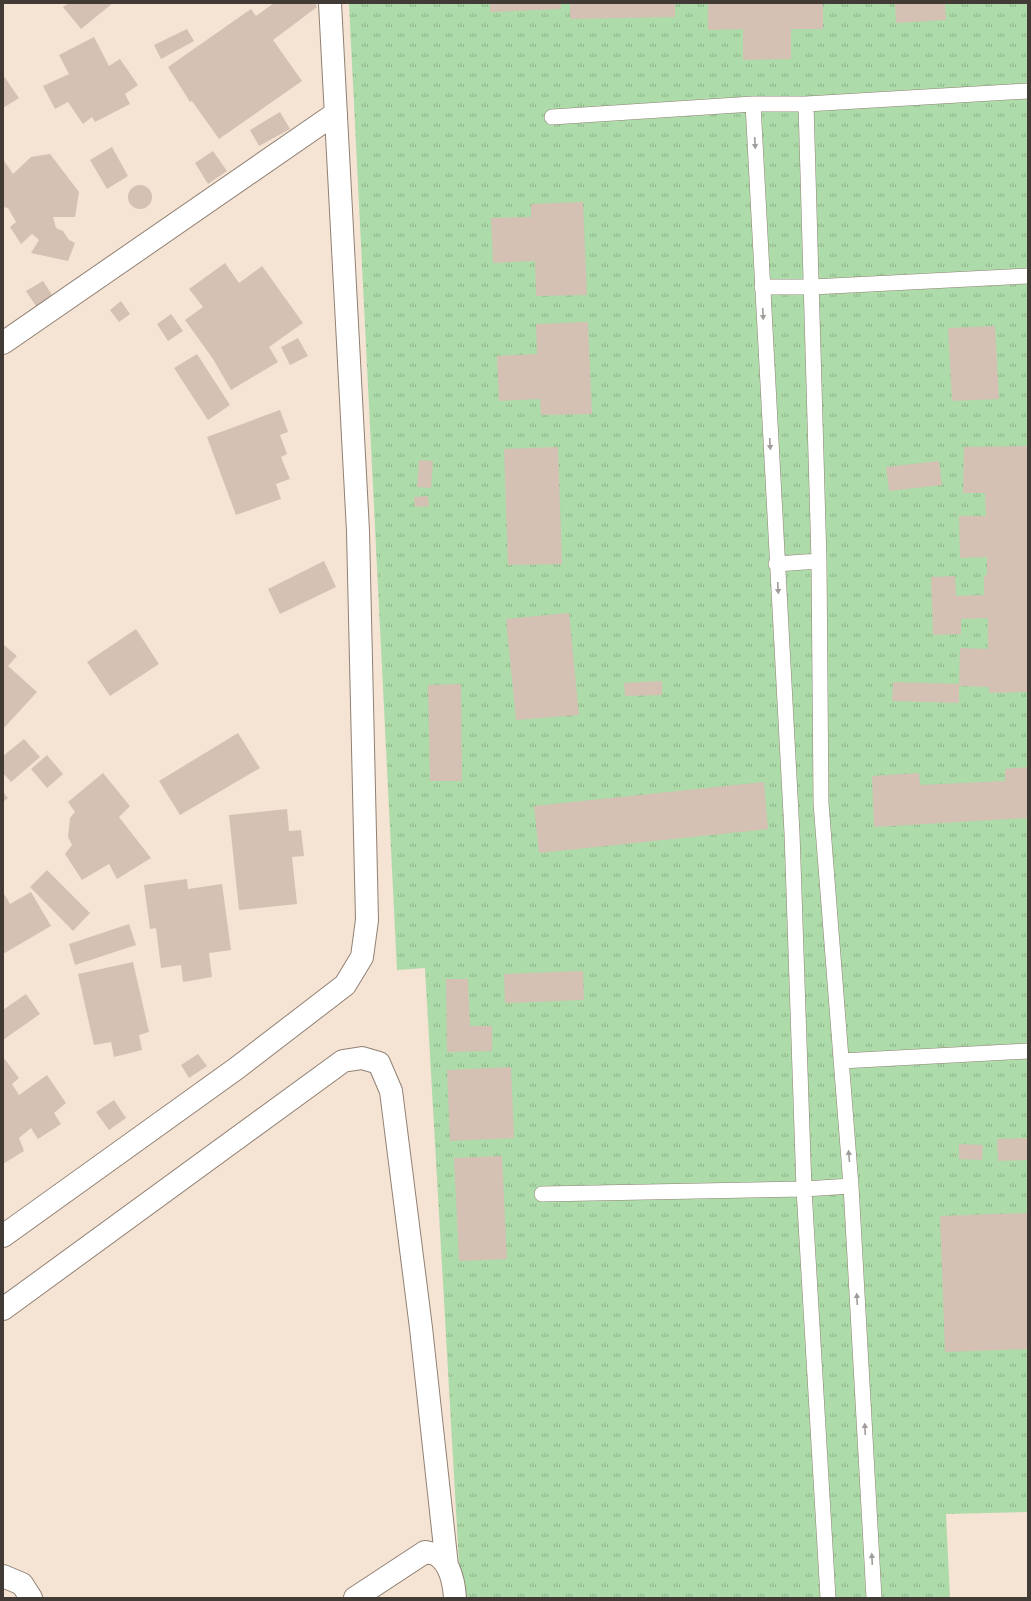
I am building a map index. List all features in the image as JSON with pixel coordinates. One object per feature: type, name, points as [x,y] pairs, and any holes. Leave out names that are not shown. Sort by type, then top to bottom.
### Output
[{"type":"street","points":[[3,1236],[237,1068],[345,985],[362,957],[366,920],[358,531],[330,3]]},
{"type":"street","points":[[3,343],[336,113]]},
{"type":"street","points":[[3,1309],[343,1061],[362,1058],[379,1063],[391,1091],[421,1328],[446,1566]]},
{"type":"street","points":[[355,1598],[425,1552],[438,1556],[446,1566],[453,1577],[455,1598]]},
{"type":"street","points":[[3,1576],[22,1584],[31,1598]]},
{"type":"lane","points":[[552,117],[753,104],[806,104],[1028,91]]},
{"type":"lane","points":[[753,104],[776,564],[792,833],[804,1189],[828,1598]]},
{"type":"lane","points":[[806,104],[819,561],[821,803],[851,1186],[874,1598]]},
{"type":"lane","points":[[762,287],[812,287],[1028,276]]},
{"type":"lane","points":[[776,564],[819,561]]},
{"type":"lane","points":[[841,1061],[1028,1052]]},
{"type":"lane","points":[[542,1194],[804,1189],[851,1186]]},
{"type":"green space","points":[[349,3],[1028,3],[1028,1512],[946,1514],[950,1598],[461,1598],[425,968],[397,970]]},
{"type":"building","points":[[69,3],[113,3],[81,29],[63,7]]},
{"type":"building","points":[[274,3],[315,3],[317,7],[273,40],[302,81],[219,139],[192,101],[190,102],[168,67],[251,9],[256,16]]},
{"type":"building","points":[[490,3],[561,3],[561,9],[490,12]]},
{"type":"building","points":[[570,3],[675,3],[675,17],[570,19]]},
{"type":"building","points":[[708,3],[823,3],[823,29],[791,29],[791,59],[743,60],[743,29],[708,30]]},
{"type":"building","points":[[895,3],[945,3],[946,20],[896,23]]},
{"type":"building","points":[[187,29],[194,41],[161,59],[154,45]]},
{"type":"building","points":[[94,37],[109,66],[120,59],[138,85],[125,94],[130,104],[95,122],[92,117],[83,124],[68,102],[55,109],[43,86],[69,74],[59,55]]},
{"type":"building","points":[[3,75],[19,98],[3,108]]},
{"type":"building","points":[[280,112],[290,129],[259,146],[250,130]]},
{"type":"building","points":[[112,147],[128,176],[107,189],[90,160]]},
{"type":"building","points":[[213,151],[227,171],[208,184],[195,163]]},
{"type":"building","points":[[50,154],[79,192],[75,217],[53,217],[56,228],[63,231],[69,240],[75,243],[68,261],[31,253],[39,240],[32,234],[21,244],[10,227],[16,222],[8,208],[3,207],[3,159],[13,174],[31,157]]},
{"type":"building","points":[[140,185],[149,188],[152,197],[149,206],[140,209],[131,206],[128,197],[131,188]]},
{"type":"building","points":[[583,202],[587,295],[536,296],[535,261],[493,263],[491,218],[531,217],[531,204]]},
{"type":"building","points":[[225,263],[239,283],[262,266],[303,323],[269,347],[278,362],[231,390],[213,359],[185,320],[203,307],[189,289]]},
{"type":"building","points":[[43,281],[56,301],[40,312],[26,291]]},
{"type":"building","points":[[121,301],[130,314],[119,322],[110,310]]},
{"type":"building","points":[[171,314],[183,331],[168,341],[157,324]]},
{"type":"building","points":[[588,322],[592,414],[541,415],[540,399],[499,401],[497,356],[537,354],[536,324]]},
{"type":"building","points":[[995,326],[999,399],[952,401],[948,328]]},
{"type":"building","points":[[298,338],[308,356],[290,365],[281,347]]},
{"type":"building","points":[[197,354],[230,405],[208,420],[174,368]]},
{"type":"building","points":[[280,410],[288,432],[280,435],[287,454],[281,457],[290,479],[276,484],[281,499],[236,515],[207,437]]},
{"type":"building","points":[[1028,446],[1028,692],[989,693],[989,687],[959,686],[959,703],[892,701],[893,682],[959,684],[960,648],[988,649],[988,618],[961,619],[961,634],[933,635],[931,577],[955,576],[956,596],[984,595],[984,576],[987,575],[987,557],[960,558],[959,516],[986,516],[985,493],[963,493],[964,447]]},
{"type":"building","points":[[558,447],[562,564],[508,565],[504,449]]},
{"type":"building","points":[[419,460],[433,461],[431,488],[417,487]]},
{"type":"building","points":[[939,461],[942,485],[889,491],[886,467]]},
{"type":"building","points":[[428,496],[429,506],[415,507],[414,497]]},
{"type":"building","points":[[324,561],[336,587],[280,614],[268,589]]},
{"type":"building","points":[[569,613],[579,715],[516,720],[506,619]]},
{"type":"building","points":[[136,629],[159,664],[110,696],[87,662]]},
{"type":"building","points":[[3,644],[17,656],[8,666],[37,692],[3,729]]},
{"type":"building","points":[[662,681],[662,695],[625,696],[624,683]]},
{"type":"building","points":[[461,684],[462,781],[430,781],[428,685]]},
{"type":"building","points":[[238,733],[260,768],[180,815],[159,781]]},
{"type":"building","points":[[24,739],[40,757],[11,782],[3,773],[3,756]]},
{"type":"building","points":[[47,755],[63,774],[47,788],[31,769]]},
{"type":"building","points":[[1028,767],[1028,818],[874,827],[872,776],[919,773],[920,785],[1005,781],[1005,769]]},
{"type":"building","points":[[103,773],[130,806],[119,817],[151,858],[117,879],[109,864],[82,880],[65,854],[72,845],[68,837],[70,818],[75,812],[68,802]]},
{"type":"building","points":[[764,782],[768,829],[539,853],[534,806]]},
{"type":"building","points":[[3,792],[8,798],[3,802]]},
{"type":"building","points":[[287,809],[289,831],[301,830],[304,856],[292,857],[297,904],[239,910],[229,815]]},
{"type":"building","points":[[47,870],[90,913],[73,931],[30,887]]},
{"type":"building","points":[[187,879],[188,889],[222,884],[231,950],[209,953],[212,977],[183,982],[181,965],[161,968],[156,928],[150,929],[144,885]]},
{"type":"building","points":[[3,892],[10,904],[31,892],[51,926],[3,954]]},
{"type":"building","points":[[129,924],[136,945],[75,965],[69,944]]},
{"type":"building","points":[[133,962],[149,1032],[139,1035],[142,1050],[114,1057],[111,1042],[94,1045],[78,974]]},
{"type":"building","points":[[583,971],[584,1000],[505,1003],[504,974]]},
{"type":"building","points":[[446,979],[468,979],[470,1026],[492,1026],[492,1051],[447,1052]]},
{"type":"building","points":[[26,994],[40,1014],[3,1040],[3,1010]]},
{"type":"building","points":[[198,1054],[207,1066],[189,1078],[181,1065]]},
{"type":"building","points":[[3,1057],[19,1078],[12,1084],[19,1095],[47,1075],[66,1103],[54,1113],[61,1124],[38,1139],[31,1128],[19,1138],[24,1151],[3,1164]]},
{"type":"building","points":[[511,1067],[514,1138],[450,1141],[447,1070]]},
{"type":"building","points":[[114,1100],[126,1118],[109,1130],[96,1112]]},
{"type":"building","points":[[1028,1138],[1028,1160],[998,1161],[997,1139]]},
{"type":"building","points":[[959,1144],[983,1145],[982,1160],[959,1159]]},
{"type":"building","points":[[502,1156],[507,1259],[459,1261],[454,1158]]},
{"type":"building","points":[[1028,1213],[1028,1349],[945,1352],[940,1216]]}]
